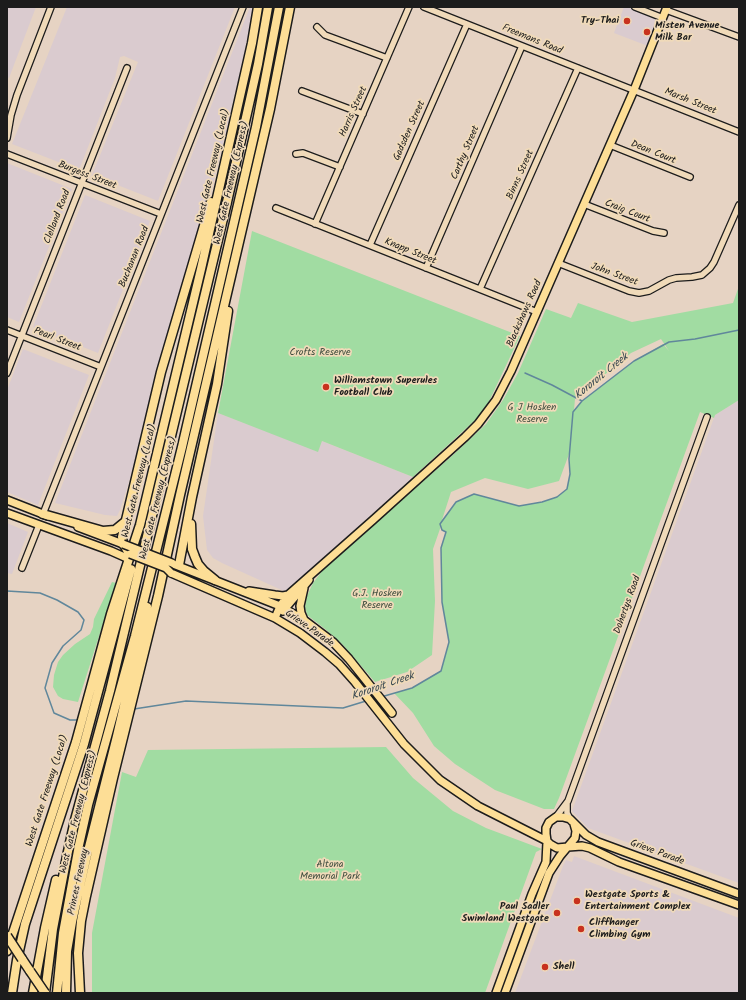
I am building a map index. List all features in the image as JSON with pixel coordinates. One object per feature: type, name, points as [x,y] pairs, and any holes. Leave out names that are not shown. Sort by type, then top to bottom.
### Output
[{"type":"highway","name":"West Gate Freeway (Local)","points":[[7,951],[80,743],[88,695],[140,525],[198,284],[245,73],[258,7]]},
{"type":"highway","name":"West Gate Freeway (Express)","points":[[45,993],[60,888],[75,820],[110,691],[227,202],[258,64],[268,7]]},
{"type":"highway","name":"West Gate Freeway (Express)","points":[[57,993],[63,933],[88,806],[109,732],[128,689],[158,547],[252,142],[279,7]]},
{"type":"highway","points":[[72,922],[113,778],[128,689],[158,596],[270,109],[290,7]]},
{"type":"highway","points":[[123,544],[122,539],[161,372],[204,226],[245,73]]},
{"type":"highway","points":[[175,564],[192,497],[217,384],[228,312],[231,280]]},
{"type":"highway","points":[[192,497],[191,527],[194,557],[204,571],[215,580]]},
{"type":"highway","points":[[43,514],[103,531],[112,531],[127,520]]},
{"type":"highway","points":[[12,993],[24,929],[80,743],[98,694],[127,584],[140,525]]},
{"type":"highway","points":[[66,993],[67,951],[72,922],[87,855],[121,736]]},
{"type":"highway","name":"Princes Freeway","points":[[80,993],[78,953],[81,921],[113,778]]},
{"type":"highway","points":[[33,993],[35,975],[50,903],[63,855],[75,820]]},
{"type":"highway","points":[[7,936],[45,993]]},
{"type":"main road","name":"Blackshaws Road","points":[[283,607],[288,595],[478,424],[490,410],[505,384],[537,312],[634,90],[667,8]]},
{"type":"main road","name":"Grieve Parade","points":[[7,500],[243,590],[283,607],[304,620],[333,642],[367,680],[392,713]]},
{"type":"main road","name":"Grieve Parade","points":[[7,513],[111,551],[129,556],[164,572],[172,573],[275,618],[300,633],[326,652],[339,664],[408,748],[440,780],[478,806],[547,841]]},
{"type":"main road","points":[[39,525],[43,514]]},
{"type":"main road","points":[[123,544],[129,556]]},
{"type":"main road","points":[[172,573],[175,571],[175,564]]},
{"type":"main road","name":"Blackshaws Road","points":[[283,607],[304,586],[317,570]]},
{"type":"main road","points":[[304,586],[300,606],[304,620]]},
{"type":"main road","points":[[243,590],[283,596],[288,595]]},
{"type":"main road","points":[[275,618],[283,607]]},
{"type":"main road","points":[[496,993],[532,894],[546,865],[548,856],[546,828],[549,822],[555,818],[566,818],[576,827],[576,836],[573,842],[557,860],[550,873],[505,993]]},
{"type":"main road","name":"Grieve Parade","points":[[572,822],[598,842],[739,894]]},
{"type":"main road","points":[[547,841],[557,848],[568,847]]},
{"type":"main road","name":"Grieve Parade","points":[[568,847],[582,846],[590,848],[619,862],[739,905]]},
{"type":"street","points":[[7,138],[11,115],[17,95],[51,7]]},
{"type":"street","name":"Buchanan Road","points":[[43,514],[242,7]]},
{"type":"street","name":"Harris Street","points":[[315,224],[409,7]]},
{"type":"street","name":"Freemans Road","points":[[424,7],[441,11],[467,24],[634,90]]},
{"type":"street","points":[[635,7],[663,18]]},
{"type":"street","points":[[667,8],[739,37]]},
{"type":"street","name":"Gadsden Street","points":[[370,245],[467,24]]},
{"type":"street","points":[[317,27],[324,35],[387,58]]},
{"type":"street","name":"Carthy Street","points":[[426,268],[522,46]]},
{"type":"street","name":"Clelland Road","points":[[7,372],[127,68]]},
{"type":"street","name":"Binns Street","points":[[480,289],[578,68]]},
{"type":"street","name":"Marsh Street","points":[[634,90],[739,132]]},
{"type":"street","points":[[302,91],[362,114]]},
{"type":"street","points":[[7,115],[17,95]]},
{"type":"street","name":"Dean Court","points":[[610,145],[690,177]]},
{"type":"street","points":[[296,154],[303,153],[340,167]]},
{"type":"street","name":"Burgess Street","points":[[7,154],[161,214]]},
{"type":"street","name":"Craig Court","points":[[584,204],[653,231],[664,233]]},
{"type":"street","name":"John Street","points":[[558,263],[629,291],[639,293],[649,291],[662,283],[676,278],[702,275],[714,262],[739,205]]},
{"type":"street","name":"Knapp Street","points":[[276,208],[537,312]]},
{"type":"street","name":"Pearl Street","points":[[7,330],[101,367]]},
{"type":"street","name":"Dohertys Road","points":[[572,822],[567,813],[568,800],[707,416]]},
{"type":"street","points":[[22,568],[39,525]]},
{"type":"street","name":"Dohertys Road","points":[[555,818],[568,800]]},
{"type":"shaded area","points":[[7,7],[36,7],[9,78],[7,77]]},
{"type":"shaded area","points":[[67,7],[235,7],[158,201],[92,175],[138,62],[124,56],[120,57],[115,78],[79,170],[12,144]]},
{"type":"shaded area","points":[[250,7],[254,7],[240,73],[198,247],[161,382],[120,510],[117,516],[105,515],[55,503]]},
{"type":"shaded area","points":[[624,7],[628,7],[659,19],[648,46],[614,33]]},
{"type":"shaded area","points":[[7,163],[72,189],[19,322],[7,317]]},
{"type":"shaded area","points":[[85,195],[150,221],[98,353],[33,327]]},
{"type":"shaded area","points":[[23,349],[89,375],[38,505],[7,492],[7,390]]},
{"type":"shaded area","points":[[739,400],[739,883],[588,828],[572,811],[715,415]]},
{"type":"shaded area","points":[[218,413],[318,451],[322,441],[413,477],[286,592],[222,563],[213,558],[207,550],[203,516]]},
{"type":"shaded area","points":[[7,523],[28,532],[12,574],[7,573]]},
{"type":"shaded area","points":[[574,856],[739,918],[739,993],[515,993],[563,866],[566,860],[572,862]]},
{"type":"green space","name":"Crofts Reserve","points":[[252,231],[520,336],[484,412],[413,477],[322,441],[318,452],[218,413]]},
{"type":"green space","points":[[739,286],[739,400],[715,415],[714,418],[700,412],[554,809],[544,809],[495,790],[455,764],[434,746],[413,713],[394,693],[412,688],[441,671],[449,642],[442,602],[441,548],[446,532],[442,530],[441,526],[433,549],[435,601],[432,655],[407,672],[375,682],[343,645],[307,615],[305,607],[307,596],[313,583],[322,571],[486,424],[503,400],[518,373],[546,309],[571,318],[578,303],[632,322],[733,303]],"holes":[[[661,339],[669,351],[663,344],[634,361],[582,401],[574,410],[575,399],[631,353]],[[569,454],[570,474],[567,489],[557,497],[542,502],[519,506],[474,494],[456,502],[442,520],[451,492],[485,478],[528,489],[559,481]]]},
{"type":"green space","points":[[112,582],[116,583],[78,702],[63,699],[58,696],[53,687],[54,675],[58,662],[75,644],[90,634],[94,619]]},
{"type":"green space","name":"Altona Memorial Park","points":[[386,747],[413,778],[453,811],[486,828],[542,849],[536,852],[485,993],[92,993],[92,933],[122,772],[136,777],[148,750]]},
{"type":"waterway","name":"Kororoit Creek","points":[[381,697],[412,688],[441,671],[449,642],[442,602],[441,548],[446,532],[442,530],[440,524],[456,502],[474,494],[519,506],[542,502],[557,497],[567,489],[570,474],[569,459],[573,412],[582,401],[634,361],[669,342],[695,339],[739,330]]},
{"type":"waterway","points":[[525,373],[582,401]]},
{"type":"waterway","name":"Kororoit Creek","points":[[7,591],[40,593],[57,600],[78,612],[84,620],[81,630],[63,646],[52,663],[45,688],[54,713],[70,720],[79,720]]},
{"type":"waterway","name":"Kororoit Creek","points":[[134,709],[186,701],[343,708],[366,701]]},
{"type":"place","name":"Try-Thai","points":[[627,21]]},
{"type":"place","name":"Misten Avenue Milk Bar","points":[[647,32]]},
{"type":"place","name":"Williamstown Superules Football Club","points":[[326,387]]},
{"type":"place","name":"Westgate Sports & Entertainment Complex","points":[[577,901]]},
{"type":"place","name":"Paul Sadler Swimland Westgate","points":[[557,913]]},
{"type":"place","name":"Cliffhanger Climbing Gym","points":[[581,929]]},
{"type":"place","name":"Shell","points":[[545,967]]},
{"type":"park label","name":"G J Hosken Reserve","points":[[532,414]]},
{"type":"park label","name":"G.J. Hosken Reserve","points":[[377,600]]}]
